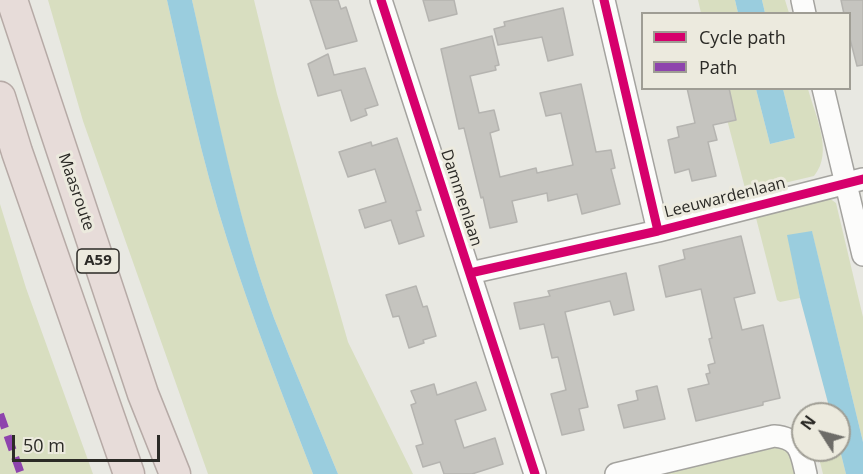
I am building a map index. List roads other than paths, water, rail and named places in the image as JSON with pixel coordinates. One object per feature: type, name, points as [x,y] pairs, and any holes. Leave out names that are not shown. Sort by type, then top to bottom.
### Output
[{"type":"highway","name":"A59","points":[[12,0],[26,45]]},
{"type":"highway","name":"A59","points":[[24,0],[26,45]]},
{"type":"highway","name":"Maasroute","points":[[26,45],[143,394],[175,474]]},
{"type":"highway","name":"A59","points":[[0,97],[129,474]]},
{"type":"street","name":"Dammenlaan","points":[[381,0],[535,474]]},
{"type":"street","points":[[604,0],[658,231]]},
{"type":"street","points":[[824,90],[854,181],[863,255]]},
{"type":"street","name":"Leeuwardenlaan","points":[[470,273],[658,231],[854,181]]},
{"type":"street","points":[[616,474],[774,436],[784,437],[797,445],[806,474]]},
{"type":"water","points":[[167,0],[192,0],[228,160],[261,279],[274,318],[338,474],[313,474],[257,328],[210,180]]},
{"type":"water","points":[[735,0],[762,0],[765,12],[738,12]]},
{"type":"water","points":[[756,90],[783,90],[795,138],[770,144]]},
{"type":"water","points":[[812,231],[863,442],[863,474],[846,474],[843,462],[851,462],[851,402],[828,402],[800,298],[787,235]]}]
